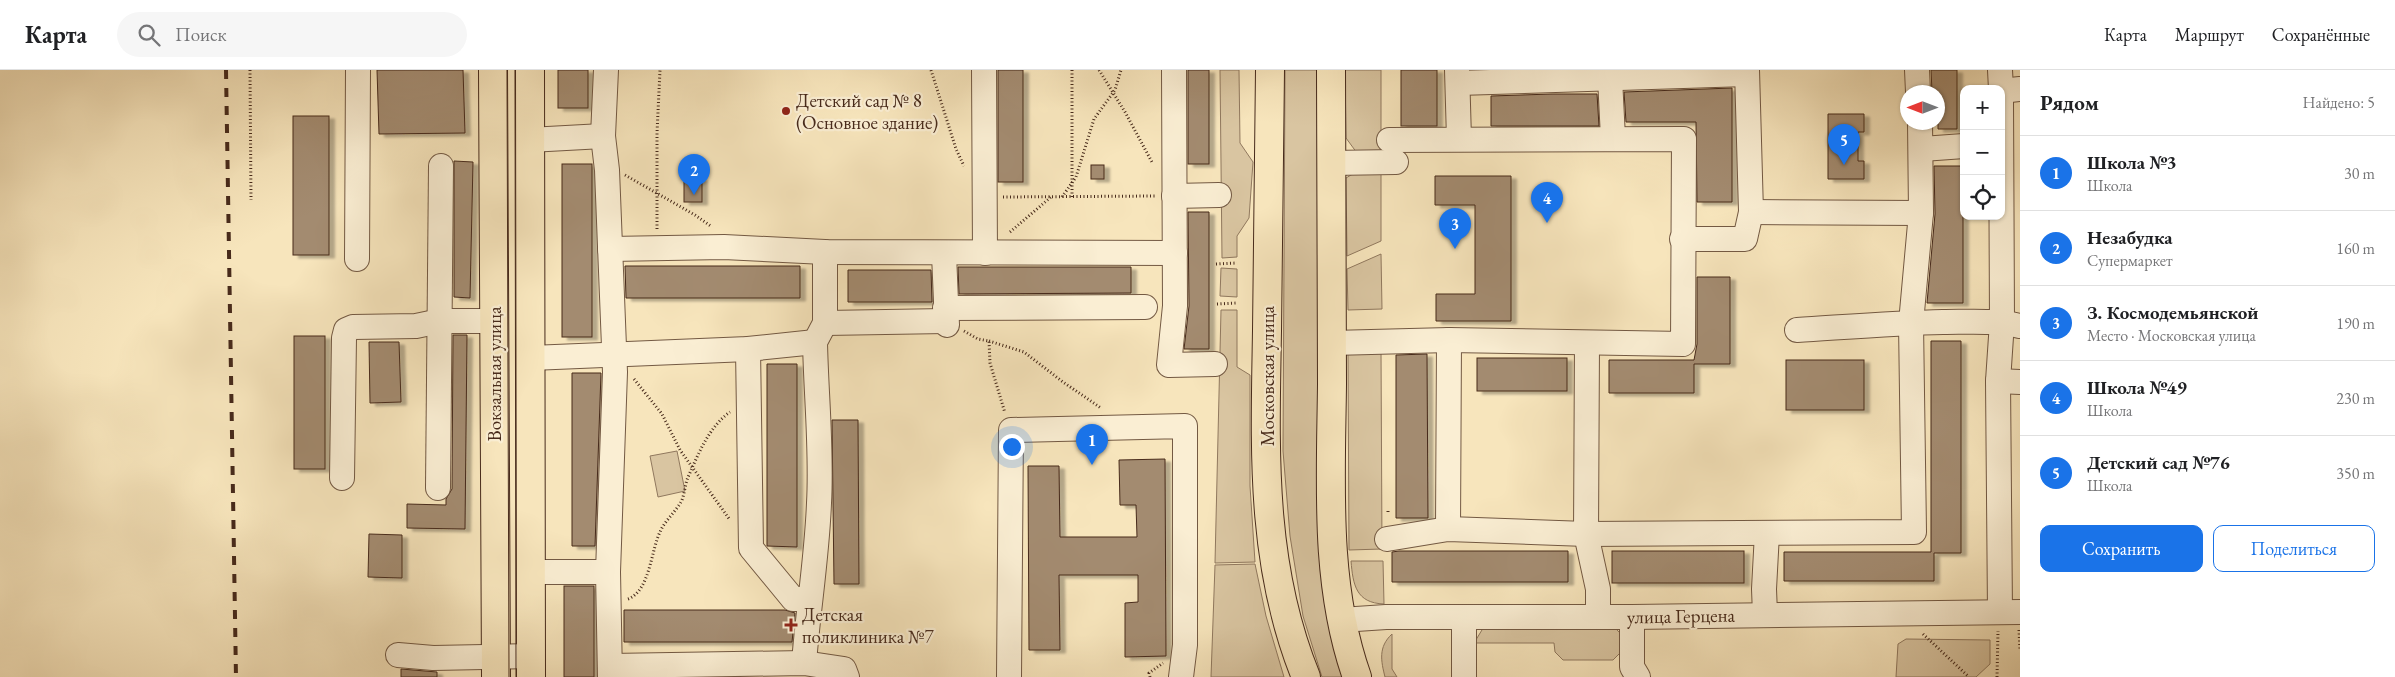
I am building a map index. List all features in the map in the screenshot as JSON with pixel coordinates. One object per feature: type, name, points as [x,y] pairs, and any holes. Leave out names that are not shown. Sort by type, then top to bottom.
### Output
[{"type":"main road","name":"Вокзальная улица","points":[[493,70],[496,666]]},
{"type":"main road","name":"Вокзальная улица","points":[[530,70],[531,666]]},
{"type":"main road","name":"Московская улица","points":[[1270,70],[1266,375],[1268,520],[1274,566],[1284,612],[1306,677]]},
{"type":"main road","points":[[1331,70],[1332,494],[1336,586],[1341,620],[1357,677]]},
{"type":"street","points":[[357,258],[356,78],[358,70]]},
{"type":"street","points":[[606,70],[603,136],[607,170],[615,363],[608,572],[610,672],[804,664],[844,669],[847,677]]},
{"type":"street","points":[[984,70],[985,253]]},
{"type":"street","points":[[1174,70],[1175,306],[1169,365],[1215,364]]},
{"type":"street","points":[[1917,70],[1918,85]]},
{"type":"street","points":[[2000,70],[2001,85]]},
{"type":"street","points":[[1459,140],[1458,76],[1747,72],[1751,212],[1745,239],[1682,239]]},
{"type":"street","points":[[1609,74],[1613,138]]},
{"type":"street","points":[[2005,90],[2020,89]]},
{"type":"street","points":[[2005,127],[2008,147],[2011,324],[2009,381],[2009,621]]},
{"type":"street","points":[[1387,538],[1448,529],[1586,534],[1914,532],[1911,323],[1921,212],[1921,130]]},
{"type":"street","points":[[530,140],[603,136]]},
{"type":"street","points":[[1332,342],[1449,340],[1683,344],[1682,239],[1684,139],[1389,140]]},
{"type":"street","points":[[1922,149],[1960,146]]},
{"type":"street","points":[[1332,163],[1396,162]]},
{"type":"street","points":[[438,488],[441,166]]},
{"type":"street","points":[[1174,196],[1219,195]]},
{"type":"street","points":[[1751,212],[1921,212]]},
{"type":"street","points":[[610,249],[724,247],[825,252],[944,254],[1175,253]]},
{"type":"street","points":[[804,664],[809,599],[816,564],[820,501],[820,333],[825,252]]},
{"type":"street","points":[[944,254],[946,321]]},
{"type":"street","points":[[531,358],[615,363],[748,349],[820,333],[946,321],[1145,307]]},
{"type":"street","points":[[342,478],[344,338],[346,330],[353,327],[416,326],[440,321],[494,320]]},
{"type":"street","points":[[1797,330],[1911,323],[2011,324]]},
{"type":"street","points":[[1448,529],[1449,340]]},
{"type":"street","points":[[1587,343],[1586,534],[1598,588],[1598,617]]},
{"type":"street","points":[[748,349],[751,548],[793,599],[809,599]]},
{"type":"street","points":[[1009,677],[1011,430],[1185,426],[1185,645],[1181,677]]},
{"type":"street","points":[[1765,614],[1764,589],[1767,532]]},
{"type":"street","points":[[530,572],[608,572]]},
{"type":"street","name":"улица Герцена","points":[[1341,620],[1386,617],[1632,617],[1765,614],[2009,621]]},
{"type":"street","points":[[1632,617],[1632,667],[1638,677]]},
{"type":"street","points":[[1464,618],[1464,677]]},
{"type":"street","points":[[398,655],[496,666],[531,666]]},
{"type":"path","points":[[250,70],[251,200]]},
{"type":"path","points":[[658,248],[657,195],[660,70]]},
{"type":"path","points":[[931,70],[956,149],[974,188],[985,198],[1174,196]]},
{"type":"path","points":[[1072,70],[1072,197]]},
{"type":"path","points":[[1099,70],[1144,144],[1155,168]]},
{"type":"path","points":[[1062,197],[1076,177],[1094,119],[1113,92],[1121,70]]},
{"type":"path","points":[[607,170],[628,175],[657,195],[711,226],[724,247]]},
{"type":"path","points":[[985,253],[1002,243],[1017,225],[1051,197]]},
{"type":"path","points":[[1216,264],[1237,263]]},
{"type":"path","points":[[1217,304],[1237,304]]},
{"type":"path","points":[[978,339],[1024,352],[1100,407],[1120,427]]},
{"type":"path","points":[[989,341],[990,363],[1011,430]]},
{"type":"path","points":[[615,363],[636,380],[650,396],[667,422],[680,450],[692,468],[751,544]]},
{"type":"path","points":[[609,606],[633,597],[642,585],[654,558],[655,542],[661,529],[681,502],[692,468],[718,421],[744,399],[750,386]]},
{"type":"path","points":[[2009,621],[2020,651]]},
{"type":"path","points":[[1997,677],[2009,621]]},
{"type":"path","points":[[1921,632],[1969,677]]},
{"type":"shaded area","points":[[1220,70],[1239,70],[1240,143],[1253,162],[1249,218],[1237,236],[1237,257],[1222,258]]},
{"type":"shaded area","points":[[1285,70],[1322,70],[1346,677],[1322,677],[1303,616],[1290,536],[1283,451]]},
{"type":"shaded area","points":[[1345,70],[1381,70],[1381,157],[1357,153],[1346,138]]},
{"type":"shaded area","points":[[1381,169],[1381,241],[1347,256],[1346,178],[1356,172]]},
{"type":"shaded area","points":[[1381,254],[1382,309],[1348,310],[1347,269]]},
{"type":"shaded area","points":[[1221,268],[1237,269],[1237,297],[1220,296]]},
{"type":"shaded area","points":[[1221,310],[1237,310],[1237,367],[1250,375],[1250,486],[1255,562],[1215,563]]},
{"type":"shaded area","points":[[1381,348],[1382,549],[1349,550],[1348,355],[1352,350]]},
{"type":"shaded area","points":[[677,451],[685,491],[658,497],[650,456]]},
{"type":"shaded area","points":[[1351,561],[1383,561],[1384,604],[1367,600],[1358,591],[1353,578]]},
{"type":"shaded area","points":[[1255,564],[1266,616],[1284,677],[1211,677],[1215,565]]},
{"type":"shaded area","points":[[1485,625],[1613,626],[1620,633],[1620,653],[1613,660],[1563,660],[1555,652],[1554,643],[1474,643]]},
{"type":"shaded area","points":[[1392,634],[1392,669],[1397,677],[1385,677],[1382,654],[1384,644]]},
{"type":"shaded area","points":[[1906,639],[1990,640],[1990,664],[1976,677],[1896,677],[1898,644]]},
{"type":"building","points":[[377,70],[463,70],[465,133],[379,134]]},
{"type":"building","points":[[558,70],[588,70],[588,108],[558,108]]},
{"type":"building","points":[[998,70],[1023,70],[1023,182],[998,182]]},
{"type":"building","points":[[1188,70],[1209,70],[1209,164],[1188,164]]},
{"type":"building","points":[[1401,70],[1437,70],[1437,126],[1401,126]]},
{"type":"building","points":[[1931,70],[1957,70],[1957,129],[1945,129],[1945,85],[1932,85]]},
{"type":"building","points":[[1732,88],[1732,202],[1697,202],[1696,122],[1626,122],[1624,92]]},
{"type":"building","points":[[1597,94],[1599,126],[1491,126],[1491,96]]},
{"type":"building","points":[[1828,114],[1864,114],[1864,132],[1858,132],[1858,161],[1864,161],[1864,179],[1828,179]]},
{"type":"building","points":[[293,116],[329,116],[329,255],[293,255]]},
{"type":"building","points":[[454,161],[473,162],[470,298],[454,297]]},
{"type":"building","points":[[562,164],[592,164],[592,337],[562,337]]},
{"type":"building","points":[[1091,165],[1104,165],[1104,179],[1091,179]]},
{"type":"building","points":[[1934,166],[1960,166],[1960,220],[1963,220],[1963,303],[1927,303],[1935,214]]},
{"type":"building","points":[[1435,176],[1511,176],[1511,321],[1436,321],[1436,294],[1475,294],[1475,205],[1435,205]]},
{"type":"building","points":[[684,178],[702,178],[702,202],[684,202]]},
{"type":"building","points":[[1188,212],[1209,212],[1209,349],[1184,349],[1189,306]]},
{"type":"building","points":[[625,266],[800,266],[800,298],[626,298]]},
{"type":"building","points":[[958,267],[1131,267],[1131,293],[959,294]]},
{"type":"building","points":[[848,270],[931,270],[932,302],[848,302]]},
{"type":"building","points":[[1697,277],[1730,277],[1730,364],[1694,364],[1694,393],[1609,393],[1609,360],[1694,360],[1697,344]]},
{"type":"building","points":[[453,335],[467,335],[465,529],[407,528],[407,504],[446,505],[446,499],[452,489]]},
{"type":"building","points":[[294,336],[325,336],[325,469],[294,469]]},
{"type":"building","points":[[1931,341],[1961,341],[1961,553],[1934,553],[1934,581],[1784,581],[1784,552],[1931,552]]},
{"type":"building","points":[[369,342],[399,342],[401,402],[370,403]]},
{"type":"building","points":[[1427,354],[1428,518],[1396,518],[1396,355]]},
{"type":"building","points":[[1477,358],[1567,358],[1567,391],[1477,391]]},
{"type":"building","points":[[1786,360],[1864,360],[1864,410],[1786,410]]},
{"type":"building","points":[[767,364],[797,364],[797,547],[767,546]]},
{"type":"building","points":[[572,373],[601,373],[595,546],[572,546]]},
{"type":"building","points":[[832,420],[858,420],[859,584],[834,584]]},
{"type":"building","points":[[1165,459],[1166,656],[1125,657],[1125,603],[1138,602],[1138,575],[1059,575],[1060,650],[1029,650],[1028,466],[1059,466],[1060,537],[1137,537],[1136,505],[1120,505],[1119,460]]},
{"type":"building","points":[[369,534],[402,535],[402,578],[368,577]]},
{"type":"building","points":[[1568,551],[1568,582],[1392,582],[1392,552]]},
{"type":"building","points":[[1612,551],[1744,551],[1744,583],[1612,583]]},
{"type":"building","points":[[564,586],[594,586],[594,677],[564,677]]},
{"type":"building","points":[[624,610],[785,610],[795,613],[792,642],[624,642]]},
{"type":"building","points":[[401,669],[437,672],[437,677],[401,677]]},
{"type":"tram line","points":[[507,70],[509,677]]},
{"type":"tram line","points":[[515,70],[516,677]]},
{"type":"railway","points":[[226,70],[236,677]]},
{"type":"place","name":"Детский сад № 8 (Основное здание)","points":[[786,111]]},
{"type":"place","name":"Детский сад №76","points":[[1844,165]]},
{"type":"place","name":"Незабудка","points":[[694,195]]},
{"type":"place","name":"Школа №49","points":[[1547,223]]},
{"type":"place","name":"З. Космодемьянской","points":[[1455,249]]},
{"type":"place","name":"Школа №3","points":[[1092,465]]},
{"type":"place","name":"Детская поликлиника №7","points":[[791,625]]}]
